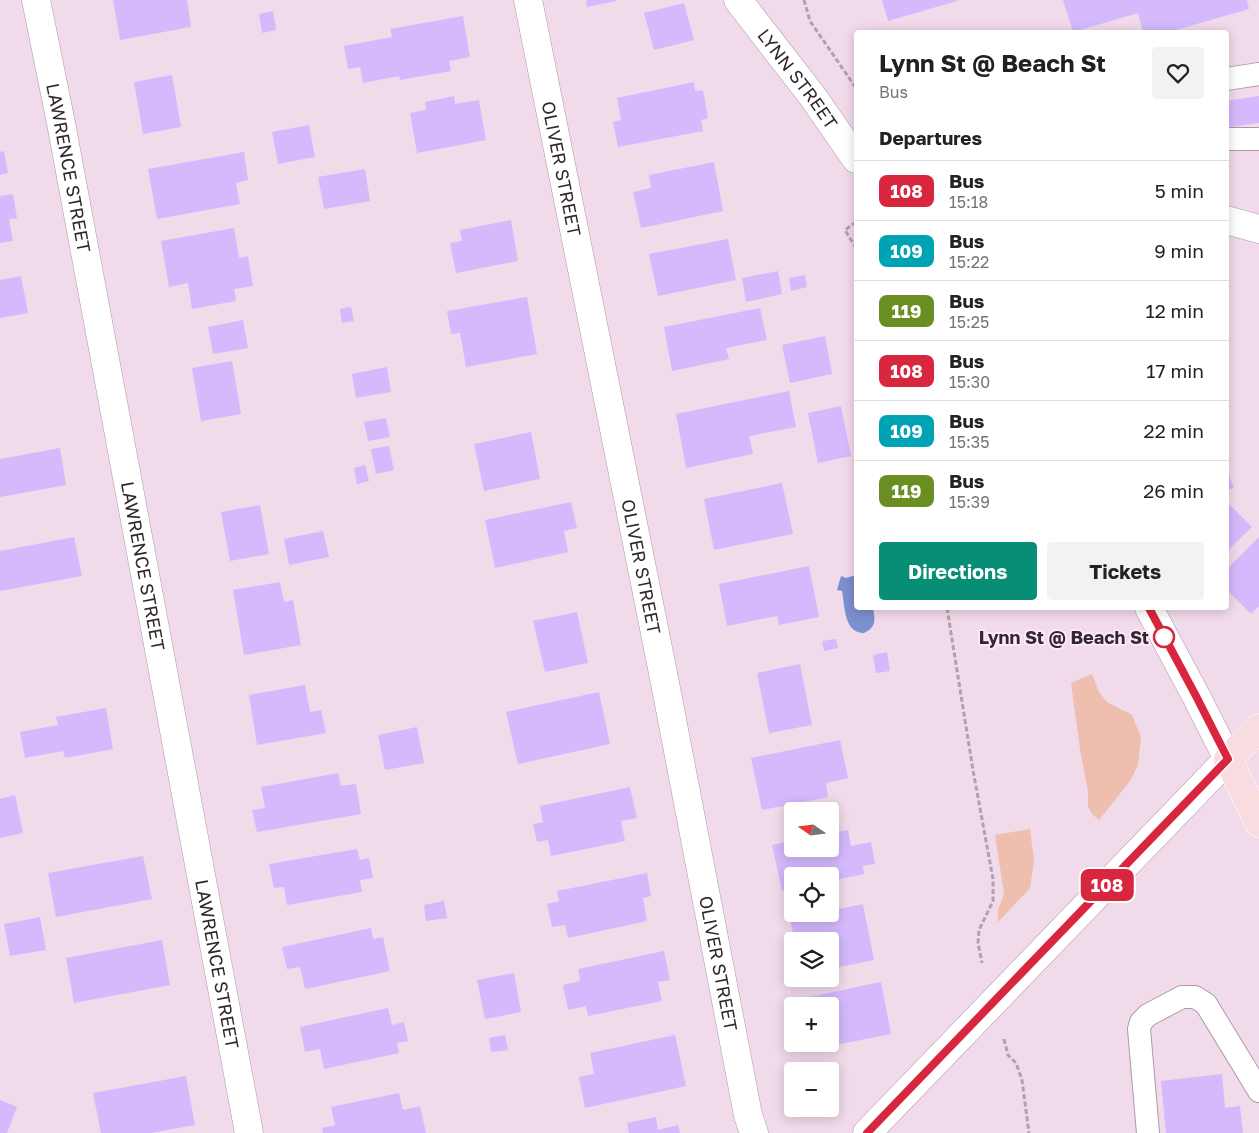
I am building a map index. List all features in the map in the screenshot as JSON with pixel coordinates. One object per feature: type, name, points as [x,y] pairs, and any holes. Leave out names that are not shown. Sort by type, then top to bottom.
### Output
[{"type":"main road","points":[[1259,728],[1228,759],[1259,823]]},
{"type":"street","name":"LAWRENCE STREET","points":[[36,0],[62,123],[249,1133]]},
{"type":"street","name":"OLIVER STREET","points":[[528,0],[663,674],[748,1115],[754,1133]]},
{"type":"street","name":"LYNN STREET","points":[[738,0],[853,147]]},
{"type":"street","points":[[1229,221],[1259,229]]},
{"type":"street","points":[[867,1133],[1228,759],[1150,610]]},
{"type":"lane","points":[[1229,79],[1259,74]]},
{"type":"lane","points":[[1229,139],[1259,139]]},
{"type":"lane","points":[[1148,1133],[1139,1029],[1141,1022],[1148,1015],[1182,997],[1195,997],[1206,1004],[1259,1091]]},
{"type":"path","points":[[804,0],[810,21],[854,85]]},
{"type":"path","points":[[854,223],[845,230],[854,245]]},
{"type":"path","points":[[947,610],[993,879]]},
{"type":"path","points":[[1008,1055],[1020,1071],[1029,1133]]},
{"type":"shaded area","points":[[1092,674],[1099,692],[1107,702],[1132,715],[1141,737],[1138,765],[1130,781],[1099,820],[1092,814],[1088,806],[1088,792],[1071,683]]},
{"type":"shaded area","points":[[1030,829],[1034,861],[1030,888],[998,922],[998,910],[1004,894],[995,835]]},
{"type":"water","points":[[841,576],[846,578],[854,576],[854,610],[873,610],[873,625],[864,633],[857,632],[849,624],[842,591],[837,590]]},
{"type":"building","points":[[113,0],[187,0],[191,27],[120,40]]},
{"type":"building","points":[[586,0],[616,0],[616,1],[587,7]]},
{"type":"building","points":[[882,0],[957,0],[957,1],[888,21]]},
{"type":"building","points":[[1063,0],[1247,0],[1249,9],[1176,30],[1142,30],[1138,13],[1080,30],[1072,30]]},
{"type":"building","points":[[684,3],[694,40],[654,50],[644,13]]},
{"type":"building","points":[[273,11],[276,30],[262,33],[259,14]]},
{"type":"building","points":[[463,16],[470,57],[449,61],[451,71],[400,80],[399,76],[363,83],[360,67],[348,69],[344,46],[392,37],[390,29]]},
{"type":"building","points":[[172,75],[181,127],[143,134],[134,82]]},
{"type":"building","points":[[694,82],[695,91],[703,90],[708,118],[701,120],[703,131],[618,147],[613,122],[621,120],[617,98]]},
{"type":"building","points":[[454,96],[455,104],[479,100],[486,140],[417,153],[410,113],[426,110],[425,102]]},
{"type":"building","points":[[1259,96],[1259,123],[1230,127],[1229,101]]},
{"type":"building","points":[[309,125],[315,157],[278,164],[272,132]]},
{"type":"building","points":[[4,151],[8,173],[0,175],[0,152]]},
{"type":"building","points":[[244,152],[248,180],[236,183],[240,204],[157,219],[148,169]]},
{"type":"building","points":[[714,162],[723,211],[641,228],[633,192],[651,188],[649,175]]},
{"type":"building","points":[[365,169],[370,201],[324,209],[318,177]]},
{"type":"building","points":[[13,194],[17,218],[9,219],[13,241],[0,243],[0,196]]},
{"type":"building","points":[[511,220],[518,261],[456,273],[450,243],[462,241],[460,230]]},
{"type":"building","points":[[234,228],[239,258],[248,256],[253,286],[234,289],[236,301],[192,309],[188,283],[169,287],[161,241]]},
{"type":"building","points":[[728,239],[736,280],[658,296],[649,254]]},
{"type":"building","points":[[778,271],[782,294],[746,302],[742,278]]},
{"type":"building","points":[[805,275],[807,287],[791,291],[789,278]]},
{"type":"building","points":[[21,276],[28,313],[0,318],[0,280]]},
{"type":"building","points":[[527,297],[537,354],[466,367],[460,333],[451,334],[447,311]]},
{"type":"building","points":[[351,307],[354,321],[342,323],[340,309]]},
{"type":"building","points":[[760,308],[767,340],[726,348],[729,359],[672,371],[664,327]]},
{"type":"building","points":[[243,320],[248,348],[213,354],[208,327]]},
{"type":"building","points":[[825,336],[832,374],[790,383],[782,345]]},
{"type":"building","points":[[232,361],[241,414],[201,421],[192,368]]},
{"type":"building","points":[[387,367],[391,392],[356,398],[352,374]]},
{"type":"building","points":[[789,391],[796,427],[749,436],[753,454],[686,468],[676,414]]},
{"type":"building","points":[[841,406],[851,456],[818,463],[808,413]]},
{"type":"building","points":[[386,418],[390,437],[368,441],[364,422]]},
{"type":"building","points":[[531,432],[540,479],[484,491],[474,444]]},
{"type":"building","points":[[389,446],[394,470],[376,474],[371,449]]},
{"type":"building","points":[[60,448],[66,485],[0,497],[0,459]]},
{"type":"building","points":[[365,465],[369,481],[357,484],[354,468]]},
{"type":"building","points":[[1229,476],[1234,488],[1229,490]]},
{"type":"building","points":[[782,483],[793,534],[714,550],[704,499]]},
{"type":"building","points":[[571,502],[577,528],[564,531],[568,552],[495,568],[485,520]]},
{"type":"building","points":[[260,505],[269,554],[230,561],[221,512]]},
{"type":"building","points":[[1229,506],[1252,527],[1229,549]]},
{"type":"building","points":[[323,531],[329,557],[289,565],[284,539]]},
{"type":"building","points":[[74,537],[82,576],[0,591],[0,551]]},
{"type":"building","points":[[1259,537],[1259,606],[1251,614],[1229,592],[1229,567]]},
{"type":"building","points":[[809,566],[819,617],[779,625],[777,616],[727,626],[719,584]]},
{"type":"building","points":[[280,582],[284,602],[293,600],[301,645],[244,655],[233,590]]},
{"type":"building","points":[[577,612],[588,663],[545,672],[533,621]]},
{"type":"building","points":[[836,639],[838,648],[824,651],[822,641]]},
{"type":"building","points":[[887,652],[890,671],[876,673],[873,655]]},
{"type":"building","points":[[800,664],[812,725],[769,733],[757,673]]},
{"type":"building","points":[[305,685],[310,712],[321,710],[326,733],[257,745],[249,695]]},
{"type":"building","points":[[599,692],[610,744],[518,764],[506,712]]},
{"type":"building","points":[[106,708],[113,749],[65,758],[63,751],[25,758],[20,732],[58,725],[56,717]]},
{"type":"building","points":[[417,727],[424,763],[385,770],[378,735]]},
{"type":"building","points":[[840,740],[848,778],[826,783],[828,797],[803,802],[784,802],[784,806],[762,810],[751,758]]},
{"type":"building","points":[[338,773],[341,786],[356,784],[361,814],[257,832],[252,810],[265,808],[261,787]]},
{"type":"building","points":[[630,787],[637,818],[621,821],[625,841],[551,856],[548,840],[537,842],[533,824],[543,822],[540,806]]},
{"type":"building","points":[[15,795],[23,833],[0,838],[0,799]]},
{"type":"building","points":[[848,830],[851,846],[871,842],[875,864],[863,866],[864,874],[839,879],[839,867],[784,867],[784,891],[782,891],[772,845],[784,843],[784,858],[839,858],[839,832]]},
{"type":"building","points":[[357,849],[360,860],[369,858],[373,878],[360,880],[362,892],[287,905],[284,887],[274,888],[269,864]]},
{"type":"building","points":[[143,856],[152,899],[56,917],[48,873]]},
{"type":"building","points":[[647,873],[651,896],[643,898],[647,921],[568,938],[565,925],[552,927],[547,904],[559,901],[557,891]]},
{"type":"building","points":[[444,901],[447,918],[426,921],[424,905]]},
{"type":"building","points":[[863,904],[874,960],[839,967],[839,932],[793,932],[791,922],[839,922],[839,909]]},
{"type":"building","points":[[40,917],[46,950],[10,956],[4,924]]},
{"type":"building","points":[[371,928],[373,939],[383,937],[390,971],[305,989],[300,967],[287,969],[282,947]]},
{"type":"building","points":[[162,940],[170,985],[74,1003],[66,958]]},
{"type":"building","points":[[664,951],[670,980],[658,982],[662,1001],[588,1016],[586,1006],[568,1010],[563,985],[580,981],[578,969]]},
{"type":"building","points":[[514,973],[521,1012],[485,1019],[477,980]]},
{"type":"building","points":[[881,982],[891,1034],[839,1044],[839,997],[809,997]]},
{"type":"building","points":[[388,1008],[392,1025],[404,1022],[408,1041],[397,1043],[399,1053],[324,1069],[320,1049],[305,1052],[300,1027]]},
{"type":"building","points":[[505,1035],[508,1050],[491,1052],[489,1038]]},
{"type":"building","points":[[675,1035],[686,1086],[585,1108],[579,1077],[594,1074],[590,1053]]},
{"type":"building","points":[[1222,1074],[1225,1108],[1240,1106],[1243,1133],[1166,1133],[1161,1081]]},
{"type":"building","points":[[186,1076],[195,1125],[151,1133],[101,1133],[93,1093]]},
{"type":"building","points":[[399,1093],[403,1110],[420,1106],[426,1133],[323,1133],[322,1128],[335,1125],[331,1107]]},
{"type":"building","points":[[0,1100],[17,1107],[7,1133],[0,1133]]},
{"type":"building","points":[[656,1117],[658,1130],[678,1125],[680,1133],[629,1133],[627,1123]]},
{"type":"bus line","name":"108","points":[[867,1133],[1228,759],[1150,610]]},
{"type":"place","name":"Lynn St @ Beach St","points":[[1164,637]]}]
